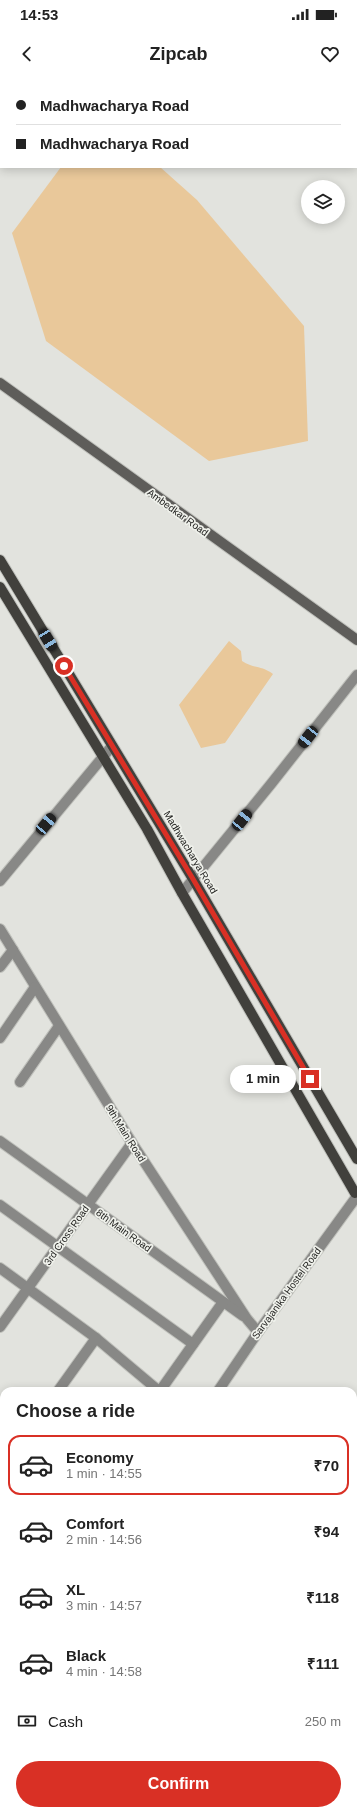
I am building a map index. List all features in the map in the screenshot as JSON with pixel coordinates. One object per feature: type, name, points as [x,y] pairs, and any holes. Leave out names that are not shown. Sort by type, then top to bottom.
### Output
[{"type":"main road","name":"Madhwacharya Road","points":[[0,560],[193,879],[357,1158]]},
{"type":"main road","points":[[0,587],[147,828],[182,893],[356,1193]]},
{"type":"street","name":"Ambedkar Road","points":[[0,383],[357,640]]},
{"type":"street","points":[[182,893],[357,675]]},
{"type":"street","points":[[0,881],[4,868],[112,746]]},
{"type":"street","name":"9th Main Road","points":[[0,929],[132,1143],[258,1332]]},
{"type":"street","points":[[0,967],[13,950]]},
{"type":"street","points":[[0,1038],[35,987]]},
{"type":"street","points":[[20,1082],[59,1026]]},
{"type":"street","name":"8th Main Road","points":[[0,1141],[248,1319]]},
{"type":"street","name":"3rd Cross Road","points":[[0,1327],[132,1143]]},
{"type":"street","name":"Sarvajanika Hostel Road","points":[[221,1387],[356,1193]]},
{"type":"street","points":[[0,1205],[193,1344]]},
{"type":"street","points":[[0,1268],[96,1338],[154,1387]]},
{"type":"street","points":[[162,1387],[223,1302]]},
{"type":"street","points":[[61,1387],[96,1338]]},
{"type":"shaded area","points":[[60,168],[161,168],[197,200],[304,326],[308,441],[209,461],[46,341],[12,233]]},
{"type":"shaded area","points":[[229,641],[241,651],[242,661],[265,669],[273,674],[225,743],[201,748],[179,705]]},
{"type":"route","points":[[64,666],[193,879],[310,1079]]}]
